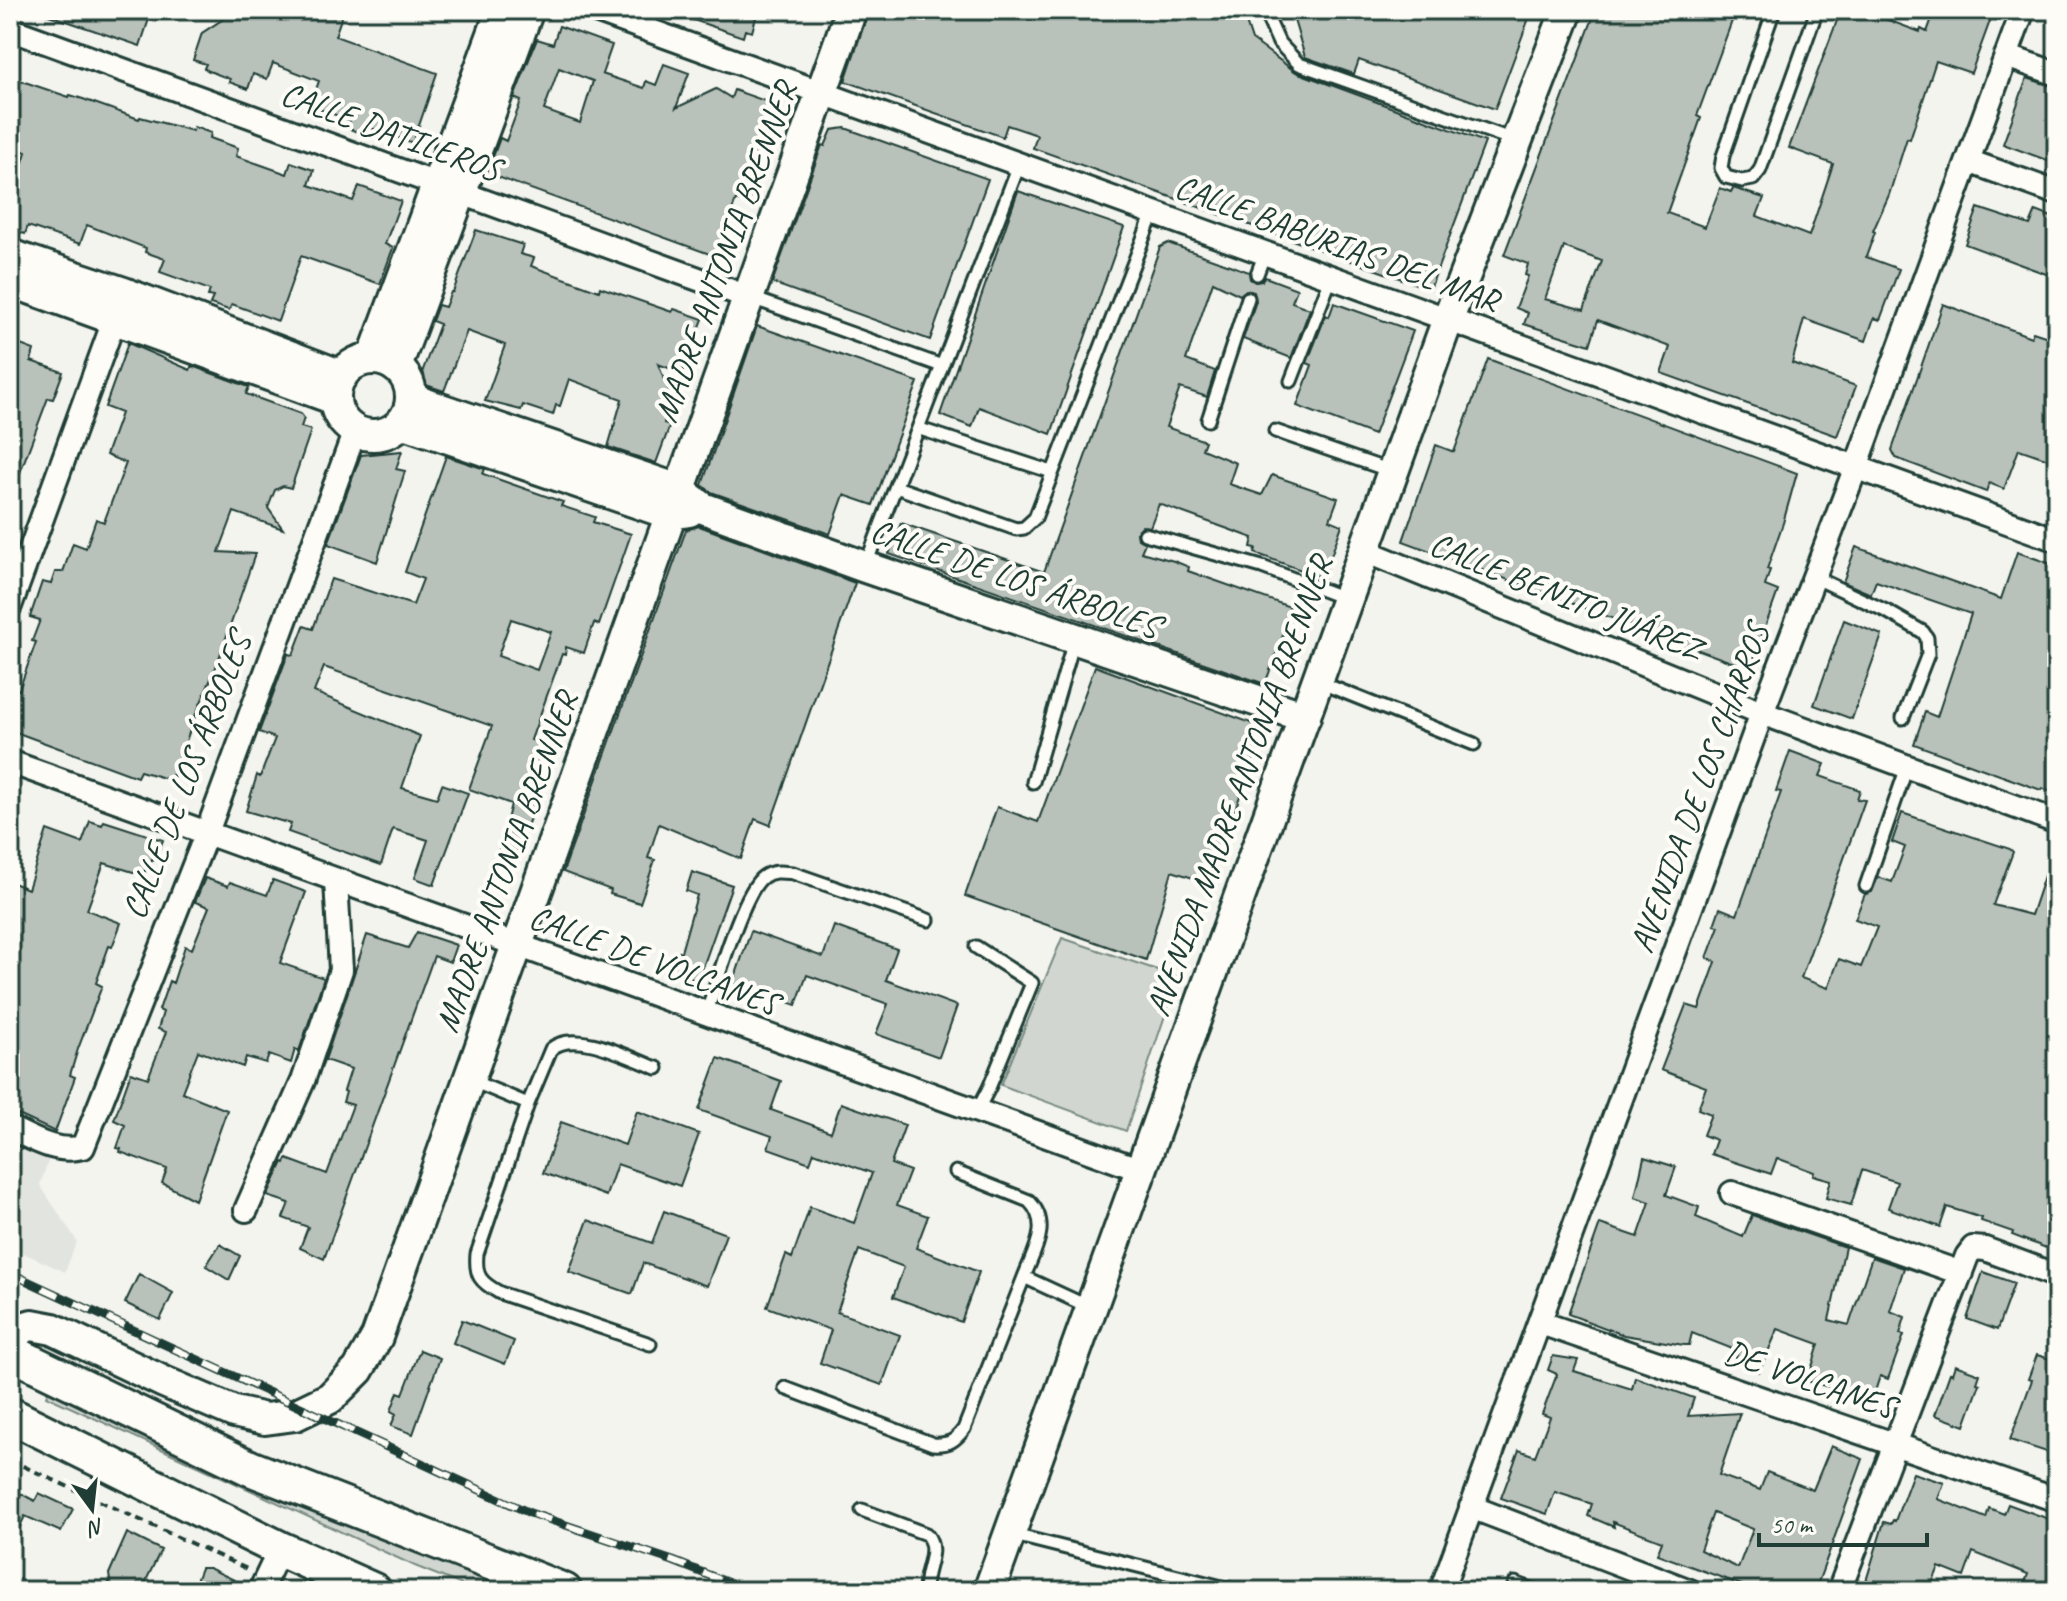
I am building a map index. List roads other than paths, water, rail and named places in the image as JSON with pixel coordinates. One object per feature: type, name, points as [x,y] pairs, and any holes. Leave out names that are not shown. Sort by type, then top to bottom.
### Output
[{"type":"main road","points":[[10,1352],[250,1468],[564,1591]]},
{"type":"main road","points":[[10,1415],[268,1572],[374,1591]]},
{"type":"street","points":[[385,362],[449,188],[502,10]]},
{"type":"street","points":[[449,188],[528,10]]},
{"type":"street","name":"CALLE BABURIAS DEL MAR","points":[[593,10],[1153,213],[1261,264],[1331,278],[2057,540]]},
{"type":"street","name":"MADRE ANTONIA BRENNER","points":[[10,1340],[22,1328],[32,1325],[53,1329],[164,1382],[250,1417],[265,1419],[295,1415],[330,1398],[358,1370],[377,1337],[516,946],[684,504],[748,297],[851,10]]},
{"type":"street","name":"AVENIDA MADRE ANTONIA BRENNER","points":[[989,1591],[1448,319],[1567,10]]},
{"type":"street","name":"AVENIDA DE LOS CHARROS","points":[[1441,1591],[2023,10]]},
{"type":"street","name":"CALLE DATILEROS","points":[[10,29],[748,297]]},
{"type":"street","points":[[2006,56],[2057,74]]},
{"type":"street","points":[[1968,161],[2057,193]]},
{"type":"street","points":[[10,255],[120,306],[338,388]]},
{"type":"street","points":[[10,281],[120,306]]},
{"type":"street","points":[[10,606],[120,306]]},
{"type":"street","points":[[361,361],[385,362],[405,375],[410,387],[407,410],[392,430],[368,435],[355,431],[338,412],[338,388],[361,361]]},
{"type":"street","name":"CALLE DE LOS ÁRBOLES","points":[[407,410],[1305,717]]},
{"type":"street","name":"CALLE DE LOS ÁRBOLES","points":[[10,1128],[59,1148],[71,1150],[83,1147],[206,835],[355,431]]},
{"type":"street","name":"CALLE BENITO JUÁREZ","points":[[1365,551],[1762,713],[2057,822]]},
{"type":"street","name":"CALLE DE VOLCANES","points":[[10,762],[1141,1170]]},
{"type":"street","points":[[246,1210],[303,1081],[341,970],[336,881]]},
{"type":"street","points":[[1732,1193],[1961,1273]]},
{"type":"street","points":[[1839,1591],[1973,1248],[1985,1249],[2057,1276]]},
{"type":"street","name":"DE VOLCANES","points":[[1541,1323],[2057,1500]]},
{"type":"street","points":[[1471,1507],[1690,1591]]},
{"type":"lane","points":[[1264,10],[1279,43],[1299,64],[1516,142]]},
{"type":"lane","points":[[1774,10],[1723,156],[1721,168],[1726,177],[1742,181],[1753,179],[1760,170],[1817,10]]},
{"type":"lane","points":[[865,567],[1019,165]]},
{"type":"lane","points":[[896,487],[1016,529],[1024,528],[1035,518],[1153,213]]},
{"type":"lane","points":[[1291,381],[1331,278]]},
{"type":"lane","points":[[748,297],[942,366]]},
{"type":"lane","points":[[1208,420],[1248,298]]},
{"type":"lane","points":[[920,429],[1052,472]]},
{"type":"lane","points":[[1275,431],[1393,471]]},
{"type":"lane","points":[[1145,534],[1262,567],[1347,600]]},
{"type":"lane","points":[[1814,577],[1923,632],[1929,645],[1928,654],[1903,718]]},
{"type":"lane","points":[[1033,782],[1075,639]]},
{"type":"lane","points":[[1317,682],[1474,744]]},
{"type":"lane","points":[[1866,886],[1907,767]]},
{"type":"lane","points":[[705,1014],[750,894],[765,875],[777,871],[793,873],[928,920]]},
{"type":"lane","points":[[976,947],[1032,983],[977,1111]]},
{"type":"lane","points":[[650,1344],[500,1293],[482,1283],[475,1272],[477,1254],[528,1104],[551,1049],[558,1043],[584,1042],[657,1068]]},
{"type":"lane","points":[[469,1079],[528,1104]]},
{"type":"lane","points":[[785,1388],[933,1444],[947,1445],[964,1429],[1041,1232],[1042,1220],[1029,1201],[956,1172]]},
{"type":"lane","points":[[1024,1277],[1091,1308]]},
{"type":"lane","points":[[862,1510],[926,1534],[930,1539],[932,1546],[925,1580],[926,1591]]},
{"type":"lane","points":[[1009,1534],[1238,1591]]},
{"type":"lane","points":[[1512,1591],[1515,1583],[1536,1591]]},
{"type":"railway","points":[[10,1273],[530,1513],[673,1561],[749,1591]]}]
